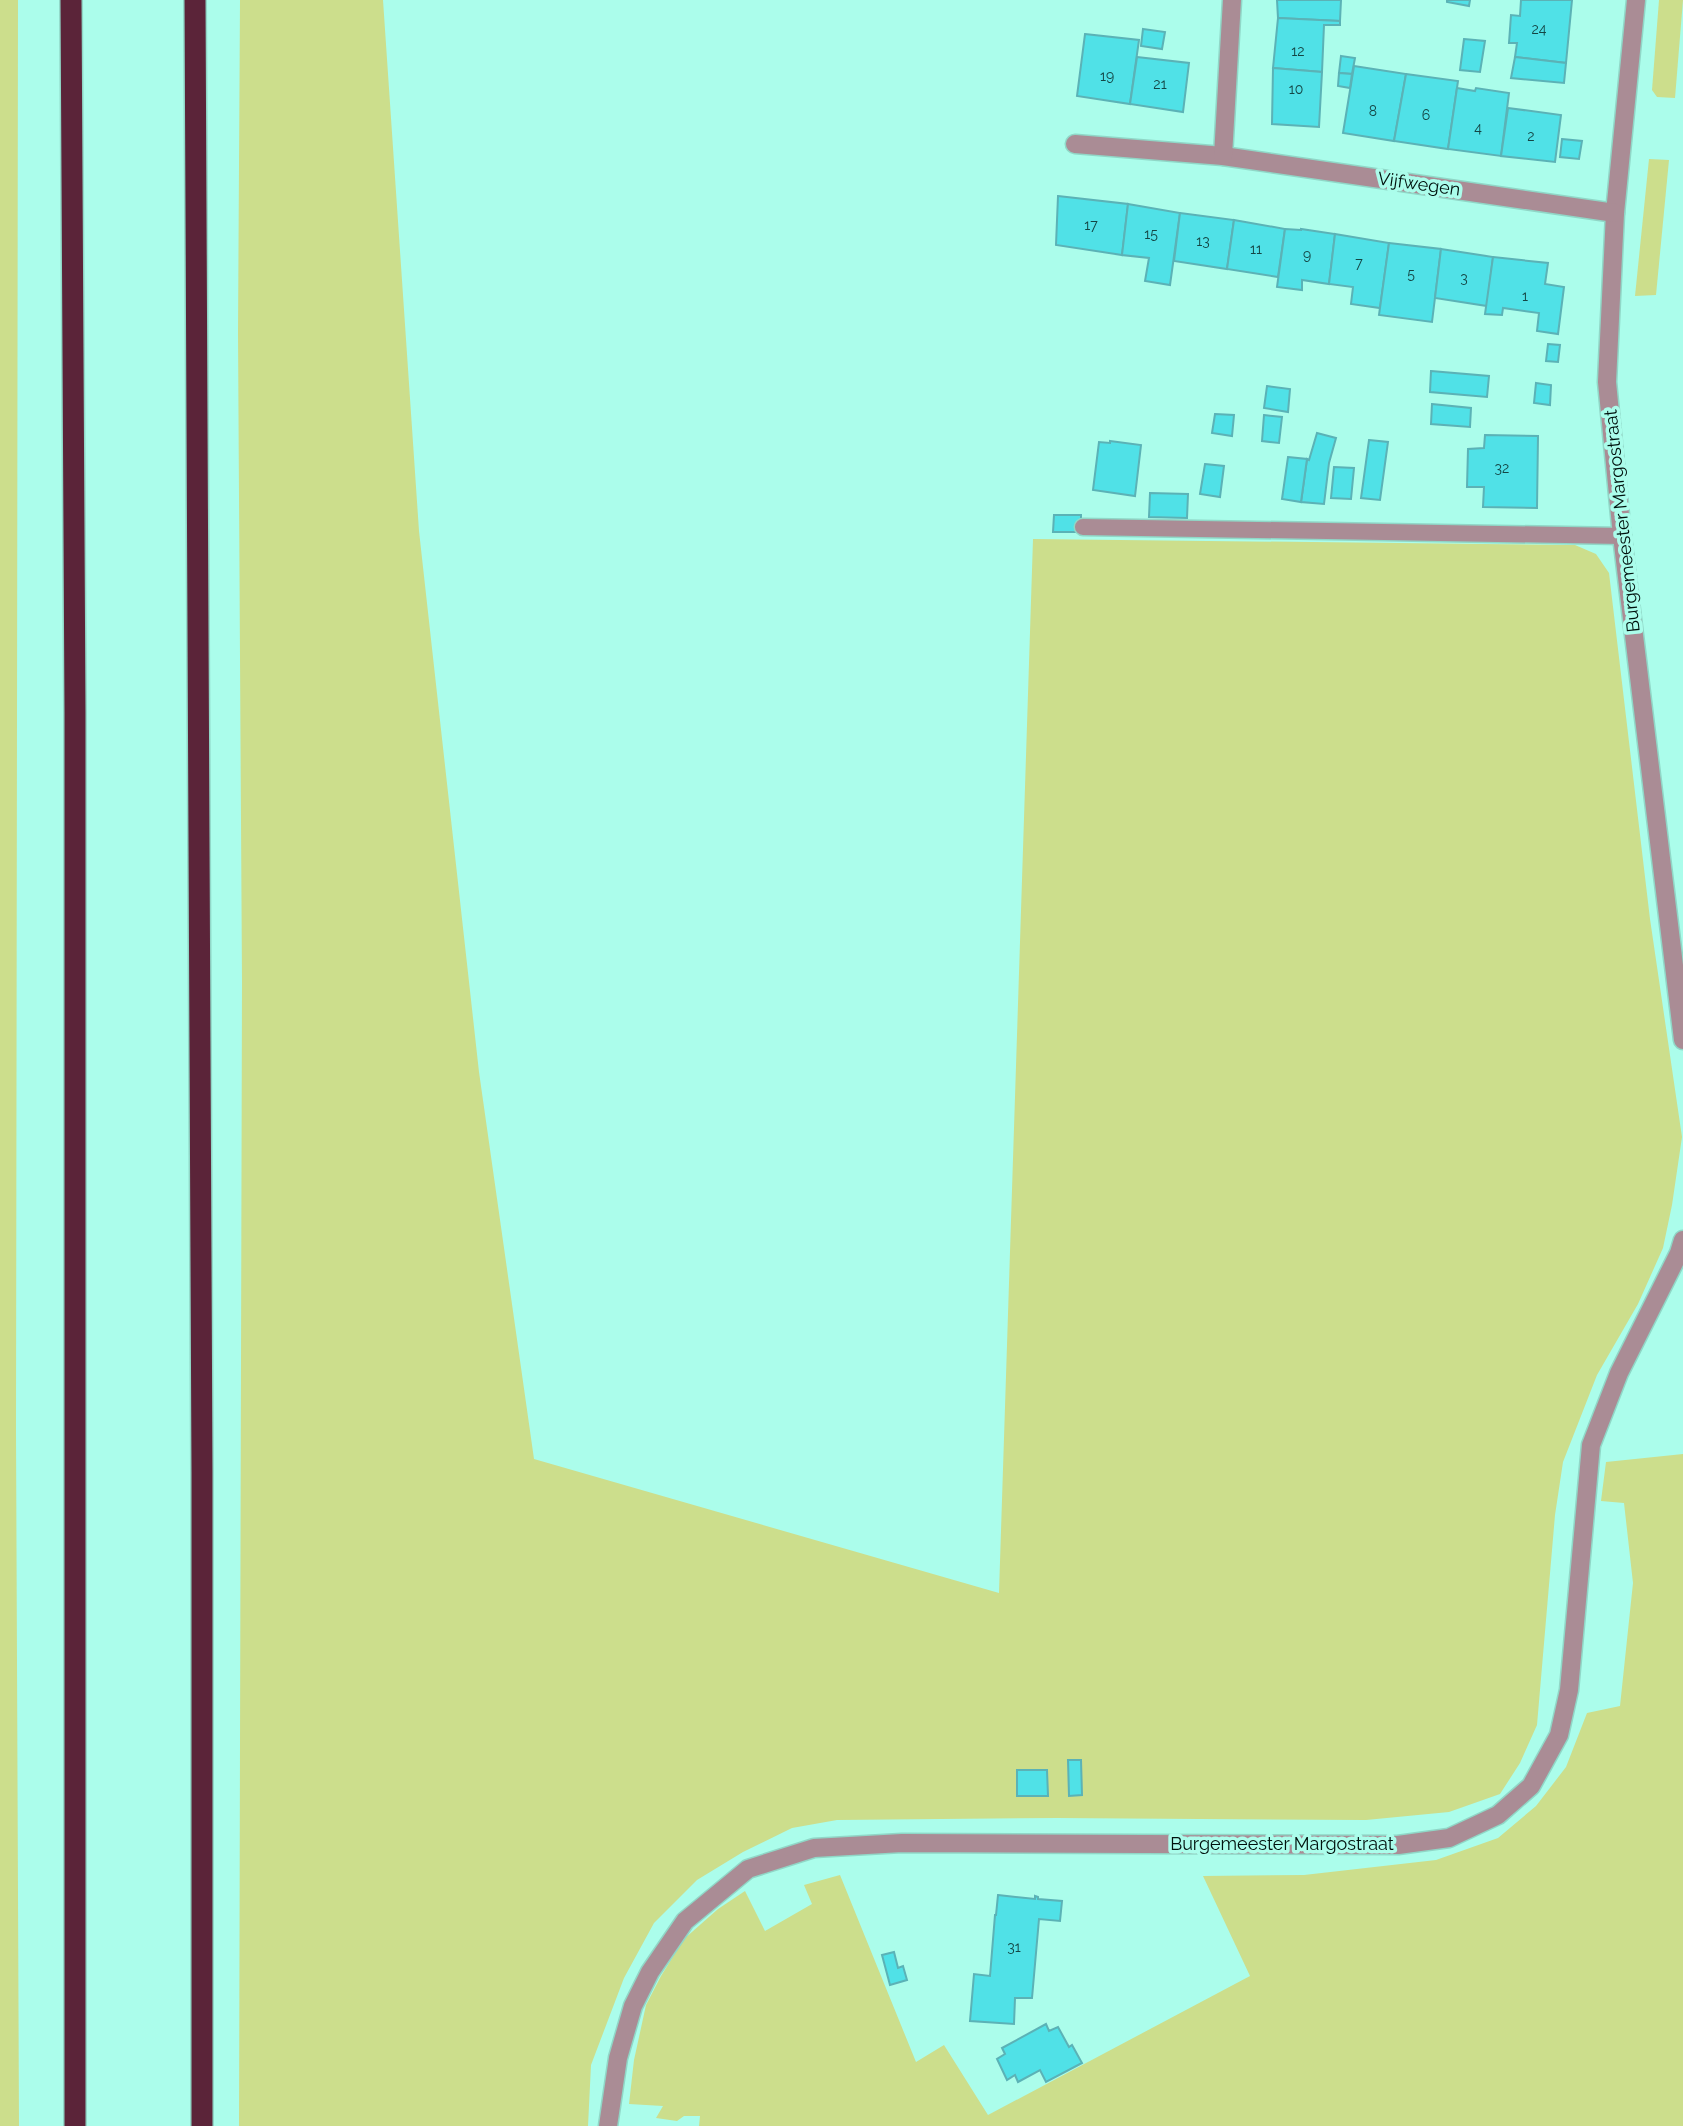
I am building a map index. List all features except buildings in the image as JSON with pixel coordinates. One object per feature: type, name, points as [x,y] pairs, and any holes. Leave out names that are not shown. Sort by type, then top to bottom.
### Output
[{"type":"highway","points":[[71,0],[75,712],[75,2126]]},
{"type":"highway","points":[[195,0],[202,1444],[202,2126]]},
{"type":"street","points":[[1223,156],[1232,0]]},
{"type":"street","name":"Burgemeester Margostraat","points":[[1636,0],[1615,213],[1607,382],[1622,536],[1683,1040]]},
{"type":"street","name":"Vijfwegen","points":[[1075,144],[1223,156],[1615,213]]},
{"type":"street","name":"Burgemeester Margostraat","points":[[608,2126],[618,2058],[633,2006],[650,1972],[685,1921],[748,1869],[814,1848],[902,1843],[1398,1844],[1449,1838],[1497,1815],[1531,1786],[1559,1735],[1569,1690],[1591,1445],[1619,1373],[1683,1240]]},
{"type":"lane","points":[[1083,527],[1622,536]]},
{"type":"green space","points":[[0,0],[18,0],[16,1432],[19,2126],[0,2126]]},
{"type":"green space","points":[[240,0],[383,0],[419,531],[479,1072],[534,1459],[999,1593],[1033,539],[1575,545],[1596,554],[1609,573],[1650,919],[1682,1137],[1663,1248],[1638,1304],[1597,1375],[1563,1462],[1555,1515],[1537,1725],[1520,1763],[1500,1794],[1449,1812],[1366,1820],[837,1820],[792,1828],[743,1852],[697,1880],[654,1923],[624,1978],[591,2065],[588,2126],[239,2126],[242,982],[238,333]]},
{"type":"green space","points":[[1659,0],[1683,0],[1675,98],[1657,97],[1652,90]]},
{"type":"green space","points":[[1649,159],[1669,160],[1656,295],[1635,296]]},
{"type":"green space","points":[[1683,1454],[1683,2126],[699,2126],[700,2116],[684,2116],[677,2121],[656,2118],[663,2106],[629,2104],[634,2060],[646,2005],[661,1976],[684,1939],[718,1909],[745,1891],[765,1931],[812,1904],[804,1885],[840,1875],[916,2062],[944,2045],[988,2115],[1250,1976],[1203,1876],[1304,1875],[1436,1860],[1498,1838],[1536,1806],[1566,1767],[1587,1713],[1620,1706],[1633,1583],[1624,1503],[1601,1501],[1606,1462]]}]
